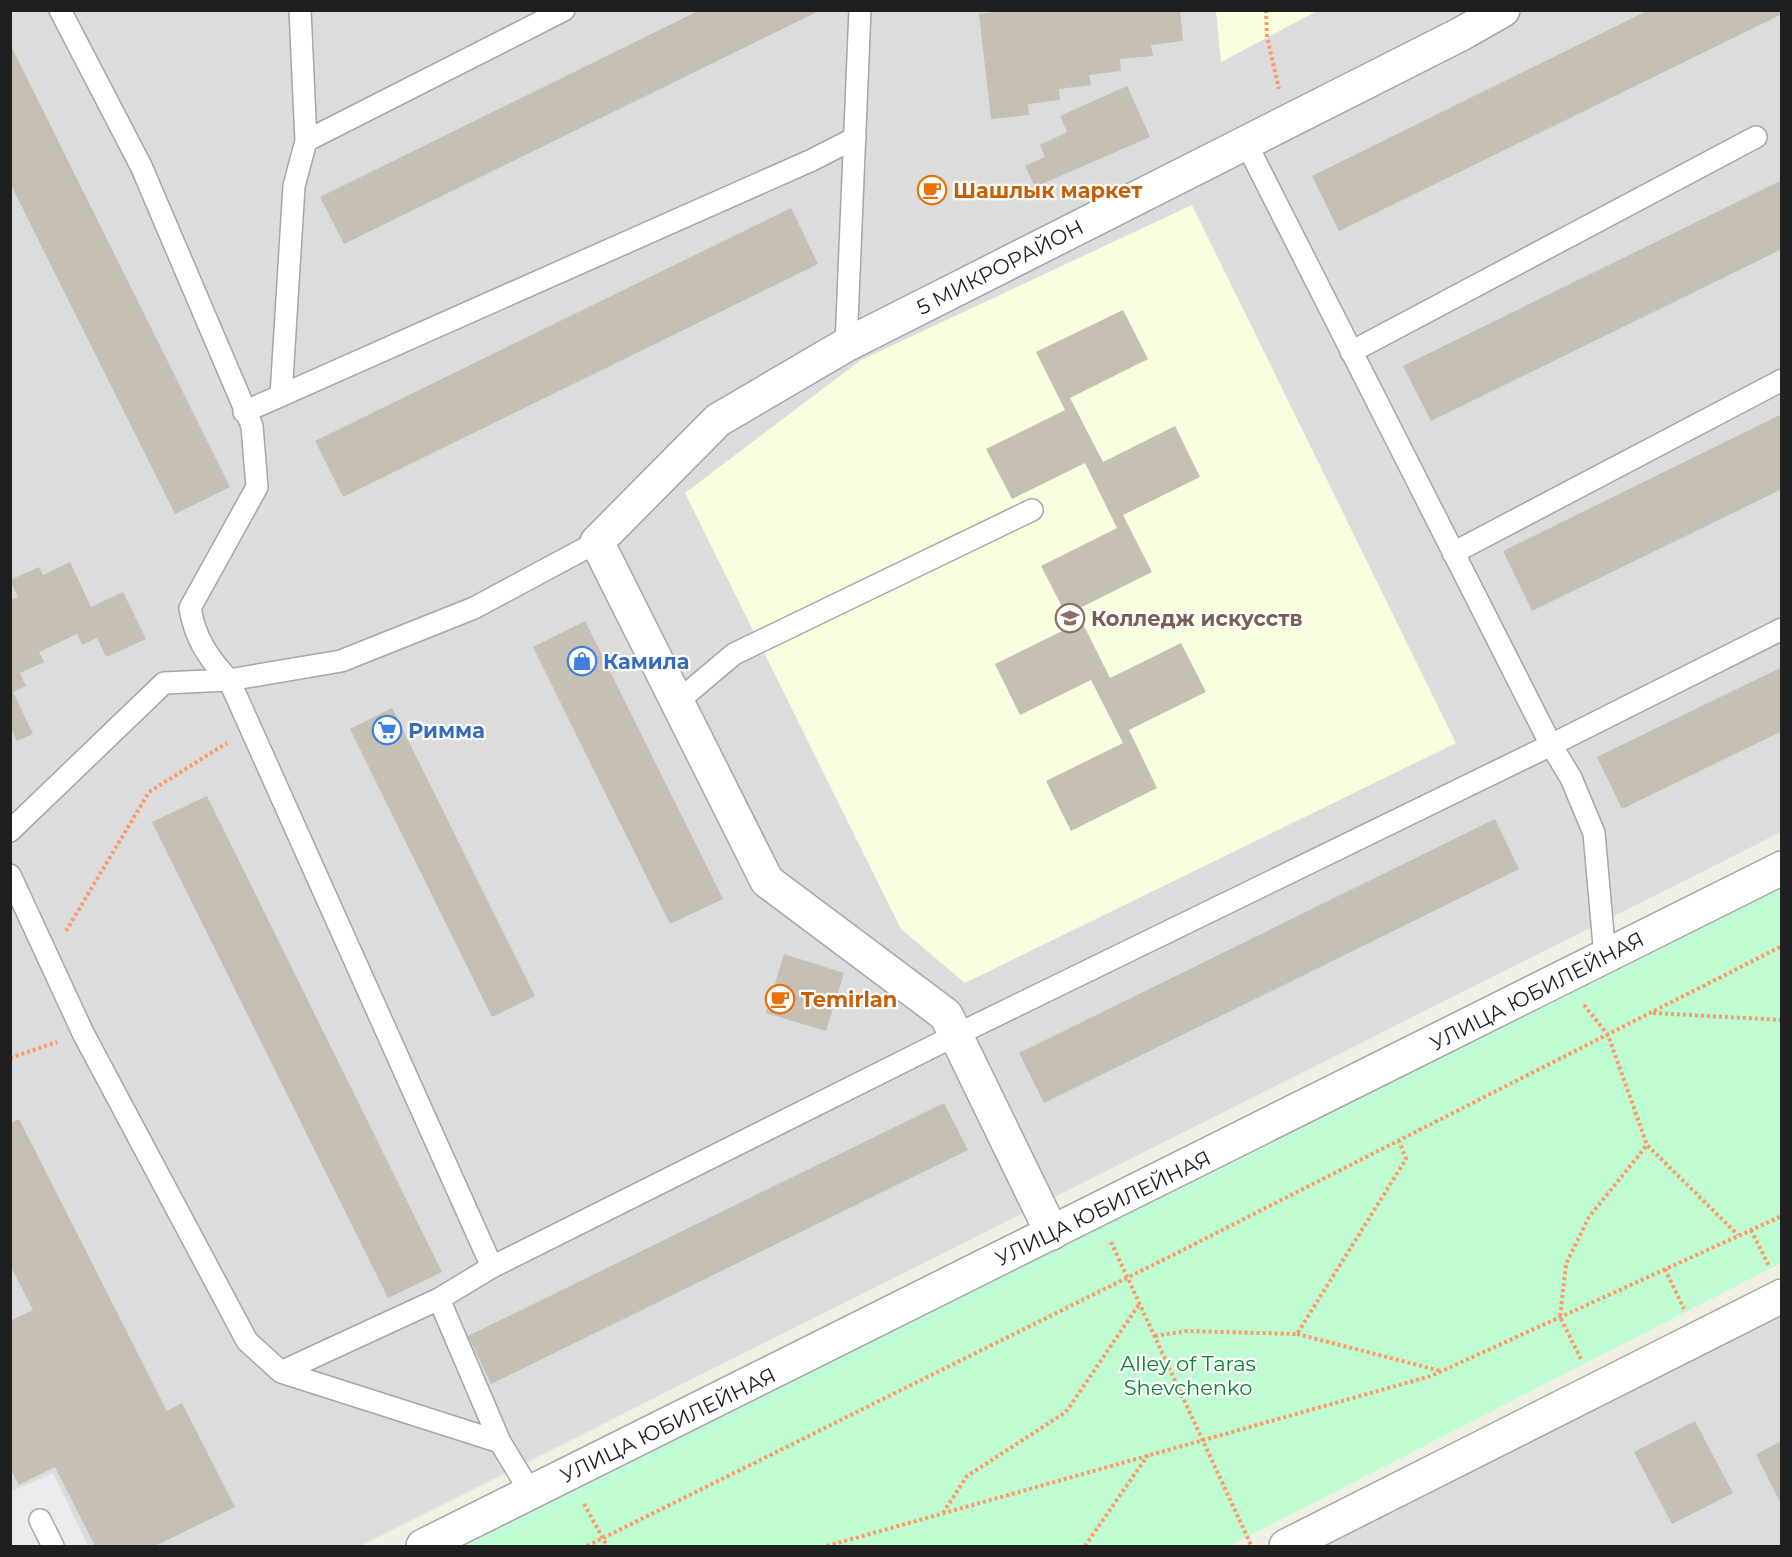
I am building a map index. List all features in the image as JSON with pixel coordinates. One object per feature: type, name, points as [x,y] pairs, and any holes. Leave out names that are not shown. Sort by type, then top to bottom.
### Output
[{"type":"street","name":"5 МИКРОРАЙОН","points":[[597,543],[718,420],[846,345],[1503,10]]},
{"type":"street","points":[[597,543],[767,881],[946,1015],[1053,1233]]},
{"type":"street","name":"УЛИЦА ЮБИЛЕЙНАЯ","points":[[423,1546],[1782,868]]},
{"type":"street","points":[[1286,1546],[1776,1283]]},
{"type":"lane","points":[[60,10],[141,166],[244,412],[252,426],[257,487],[190,608],[194,629],[208,657],[229,680],[492,1267]]},
{"type":"lane","points":[[281,396],[294,186],[306,141],[300,10]]},
{"type":"lane","points":[[306,141],[564,10]]},
{"type":"lane","points":[[846,345],[860,10]]},
{"type":"lane","points":[[1352,352],[1756,137]]},
{"type":"lane","points":[[244,412],[812,160],[855,138]]},
{"type":"lane","points":[[1246,142],[1551,745],[1571,778],[1594,833],[1605,957]]},
{"type":"lane","points":[[1453,553],[1782,380]]},
{"type":"lane","points":[[677,702],[734,654],[1032,510]]},
{"type":"lane","points":[[10,831],[164,683],[229,680],[341,661],[474,608],[597,543]]},
{"type":"lane","points":[[281,1372],[439,1299],[492,1267],[956,1035],[1551,745],[1782,629]]},
{"type":"lane","points":[[10,875],[50,957],[83,1033],[247,1341],[281,1372],[500,1442]]},
{"type":"lane","points":[[439,1299],[500,1442],[531,1493]]},
{"type":"lane","points":[[40,1520],[53,1546]]},
{"type":"path","points":[[1266,10],[1267,37],[1286,122]]},
{"type":"path","points":[[50,957],[149,792],[250,727]]},
{"type":"path","points":[[587,1546],[1399,1141],[1782,946]]},
{"type":"path","points":[[1564,978],[1608,1035],[1647,1145],[1738,1236]]},
{"type":"path","points":[[1652,1013],[1782,1020]]},
{"type":"path","points":[[10,1058],[83,1033]]},
{"type":"path","points":[[1297,1334],[1406,1159],[1399,1141]]},
{"type":"path","points":[[1584,1366],[1560,1317],[1566,1264],[1589,1217],[1647,1145]]},
{"type":"path","points":[[1096,1211],[1252,1546]]},
{"type":"path","points":[[827,1546],[1441,1371],[1782,1216]]},
{"type":"path","points":[[1751,1230],[1776,1283]]},
{"type":"path","points":[[1665,1269],[1688,1319]]},
{"type":"path","points":[[943,1513],[967,1476],[1066,1412],[1140,1303]]},
{"type":"path","points":[[1155,1336],[1186,1330],[1297,1334],[1441,1371]]},
{"type":"path","points":[[1086,1546],[1148,1455]]},
{"type":"path","points":[[568,1474],[607,1546]]},
{"type":"shaded area","points":[[1216,10],[1317,11],[1221,62]]},
{"type":"shaded area","points":[[11,11],[1781,11],[1781,832],[360,1546],[11,1546]]},
{"type":"shaded area","name":"Колледж искусств","points":[[1192,205],[1456,743],[965,983],[901,929],[685,493],[861,360]]},
{"type":"shaded area","points":[[1781,1317],[1781,1546],[1325,1546]]},
{"type":"shaded area","points":[[53,1473],[88,1546],[11,1546],[10,1492]]},
{"type":"green space","name":"Alley of Taras Shevchenko","points":[[1781,888],[1781,1263],[1229,1546],[464,1546]]},
{"type":"building","points":[[700,10],[821,10],[344,244],[320,197]]},
{"type":"building","points":[[1008,10],[1180,10],[1183,41],[1151,45],[1153,56],[1120,59],[1121,71],[1089,75],[1091,85],[1059,89],[1060,100],[1028,104],[1029,115],[991,119],[979,14]]},
{"type":"building","points":[[1649,10],[1782,10],[1782,14],[1339,231],[1312,176]]},
{"type":"building","points":[[10,44],[230,487],[175,514],[10,183]]},
{"type":"building","points":[[1127,86],[1150,137],[1035,187],[1025,166],[1045,157],[1040,145],[1067,132],[1060,116]]},
{"type":"building","points":[[1782,180],[1782,249],[1431,421],[1403,366]]},
{"type":"building","points":[[791,208],[818,264],[343,497],[315,441]]},
{"type":"building","points":[[1123,310],[1148,359],[1070,398],[1103,462],[1175,426],[1200,477],[1123,515],[1152,572],[1076,610],[1110,678],[1181,643],[1206,692],[1129,730],[1157,788],[1071,831],[1046,781],[1123,743],[1091,680],[1020,715],[995,664],[1072,626],[1041,566],[1117,528],[1085,463],[1012,499],[986,449],[1065,410],[1036,352]]},
{"type":"building","points":[[1782,414],[1782,489],[1532,611],[1503,551]]},
{"type":"building","points":[[70,562],[91,607],[123,592],[146,639],[106,657],[97,638],[82,645],[77,634],[39,652],[44,662],[20,673],[26,686],[13,692],[33,734],[17,741],[10,727],[10,600],[18,597],[10,580],[39,567],[43,575]]},
{"type":"building","points":[[585,621],[723,899],[670,924],[533,647]]},
{"type":"building","points":[[1782,667],[1782,731],[1622,809],[1597,757]]},
{"type":"building","points":[[392,708],[535,996],[492,1017],[350,729]]},
{"type":"building","points":[[207,796],[442,1272],[388,1298],[152,822]]},
{"type":"building","points":[[1495,819],[1519,869],[1044,1103],[1019,1053]]},
{"type":"building","points":[[784,954],[844,973],[826,1031],[766,1013]]},
{"type":"building","points":[[944,1103],[968,1150],[491,1384],[468,1336]]},
{"type":"building","points":[[19,1119],[167,1411],[182,1403],[235,1507],[155,1546],[95,1546],[55,1467],[19,1485],[10,1468],[10,1321],[33,1310],[10,1265],[10,1123]]},
{"type":"building","points":[[1695,1421],[1733,1493],[1672,1524],[1634,1452]]},
{"type":"building","points":[[1782,1441],[1782,1506],[1756,1454]]},
{"type":"place","name":"Шашлык маркет","points":[[932,190]]},
{"type":"place","name":"Колледж искусств","points":[[1070,618]]},
{"type":"place","name":"Камила","points":[[582,661]]},
{"type":"place","name":"Римма","points":[[387,730]]},
{"type":"place","name":"Temirlan","points":[[780,999]]}]
